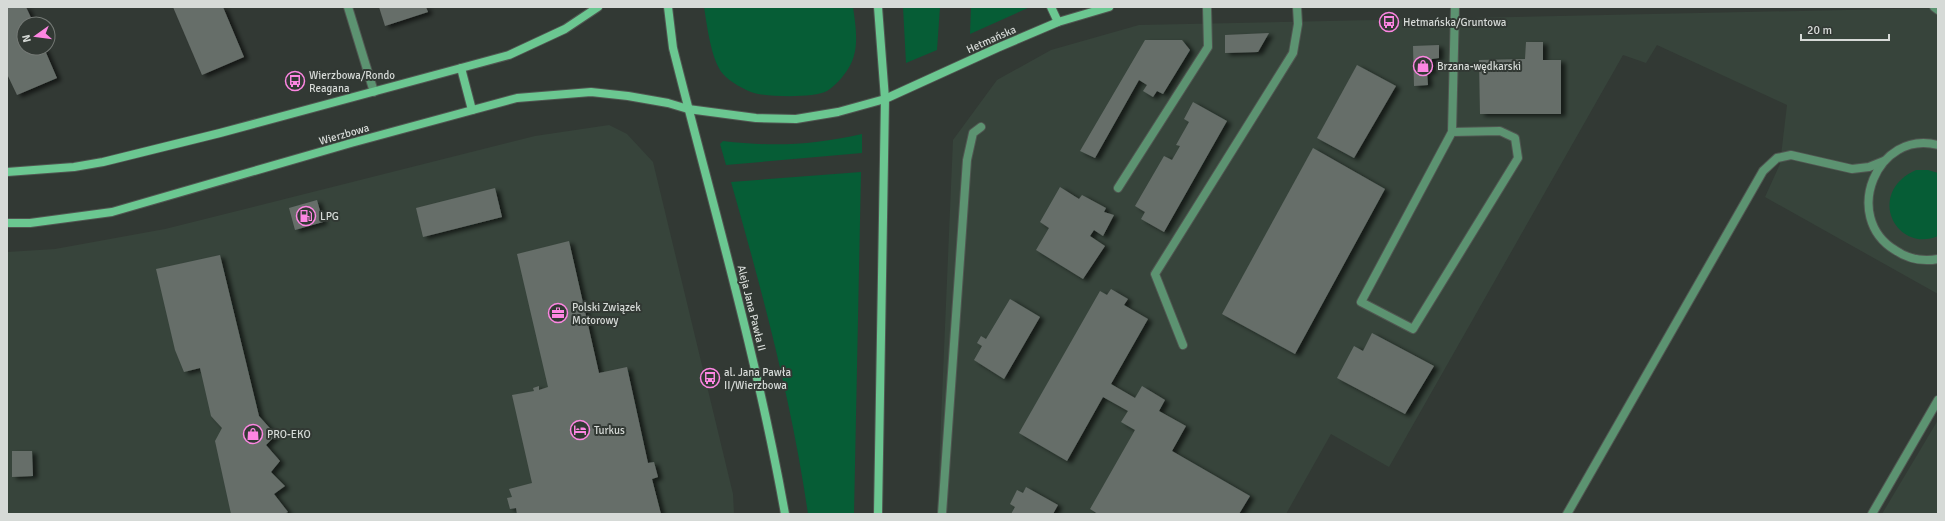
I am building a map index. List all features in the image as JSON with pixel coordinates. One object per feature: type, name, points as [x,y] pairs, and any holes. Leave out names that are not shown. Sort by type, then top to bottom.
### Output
[{"type":"main road","points":[[7,172],[74,167],[104,162],[374,92],[509,55],[565,30],[598,7]]},
{"type":"main road","name":"Aleja Jana Pawła II","points":[[668,7],[673,48],[750,345],[772,439],[785,514]]},
{"type":"main road","points":[[878,7],[885,99],[878,514]]},
{"type":"main road","points":[[1051,7],[1058,22]]},
{"type":"main road","name":"Hetmańska","points":[[688,109],[756,118],[796,119],[838,112],[885,99],[1058,22],[1109,7]]},
{"type":"main road","points":[[461,68],[472,110]]},
{"type":"main road","name":"Wierzbowa","points":[[7,223],[30,222],[112,212],[351,143],[517,98],[591,92],[668,103],[688,109]]},
{"type":"lane","points":[[348,7],[374,92]]},
{"type":"lane","points":[[1118,188],[1208,47],[1207,7]]},
{"type":"lane","points":[[1183,345],[1155,274],[1293,53],[1298,24],[1297,7]]},
{"type":"lane","points":[[1452,132],[1500,131],[1515,138],[1518,158],[1413,329],[1361,302],[1452,132],[1455,7]]},
{"type":"lane","points":[[1934,7],[1938,10]]},
{"type":"lane","points":[[942,514],[967,160],[973,133],[981,127]]},
{"type":"lane","points":[[1567,514],[1763,171],[1777,158],[1791,155],[1852,169],[1868,168],[1884,161],[1898,150],[1915,144],[1936,142]]},
{"type":"lane","points":[[1884,161],[1871,181],[1867,203],[1872,226],[1885,245],[1905,257],[1928,261],[1938,258]]},
{"type":"lane","points":[[1872,514],[1938,400]]},
{"type":"shaded area","points":[[1938,8],[1938,294],[1765,197],[1780,164],[1787,105],[1657,45],[1646,63],[1623,55],[1389,467],[1331,434],[1286,514],[937,514],[953,140],[997,80],[1051,50],[1139,25]]},
{"type":"shaded area","points":[[609,125],[627,134],[653,162],[733,494],[734,514],[7,514],[7,252],[55,249],[165,229],[535,136]]},
{"type":"shaded area","points":[[1938,420],[1938,514],[1882,514]]},
{"type":"green space","points":[[704,7],[853,7],[856,47],[852,62],[836,84],[827,91],[821,93],[802,96],[780,96],[750,92],[730,80],[719,68],[710,42]]},
{"type":"green space","points":[[903,7],[940,7],[937,50],[906,63]]},
{"type":"green space","points":[[971,7],[1030,7],[970,34]]},
{"type":"green space","points":[[862,134],[862,153],[726,165],[720,144],[723,141],[759,144],[810,143]]},
{"type":"green space","points":[[1916,170],[1928,170],[1938,173],[1938,236],[1923,239],[1910,237],[1899,229],[1892,218],[1889,206],[1892,193],[1901,180]]},
{"type":"green space","points":[[861,172],[854,514],[808,514],[794,430],[785,388],[765,305],[731,182]]},
{"type":"building","points":[[7,7],[26,7],[30,16],[16,16],[16,56],[47,56],[57,78],[17,95],[7,74]]},
{"type":"building","points":[[173,7],[223,7],[244,57],[202,75]]},
{"type":"building","points":[[379,7],[426,7],[428,12],[385,26]]},
{"type":"building","points":[[1269,33],[1258,52],[1225,53],[1225,35]]},
{"type":"building","points":[[1145,40],[1182,40],[1190,50],[1163,94],[1157,91],[1153,97],[1143,91],[1147,85],[1139,80],[1095,158],[1080,151]]},
{"type":"building","points":[[1526,42],[1543,42],[1543,60],[1561,60],[1561,114],[1480,114],[1479,60],[1525,59]]},
{"type":"building","name":"Brzana-wędkarski","points":[[1439,45],[1439,58],[1432,59],[1432,72],[1427,72],[1428,85],[1414,86],[1413,46]]},
{"type":"building","points":[[1357,65],[1396,86],[1354,158],[1317,138]]},
{"type":"building","points":[[1193,102],[1227,121],[1164,232],[1141,219],[1145,212],[1135,206],[1164,156],[1172,160],[1180,146],[1176,145],[1189,122],[1184,119]]},
{"type":"building","points":[[1313,148],[1385,189],[1295,354],[1222,314]]},
{"type":"building","points":[[1060,187],[1079,199],[1082,195],[1106,208],[1104,212],[1114,215],[1103,236],[1094,230],[1090,236],[1105,246],[1083,279],[1036,250],[1049,228],[1040,222]]},
{"type":"building","points":[[495,188],[502,217],[423,237],[416,208]]},
{"type":"building","points":[[317,200],[323,222],[295,230],[289,208]]},
{"type":"building","name":"Turkus","points":[[569,241],[599,373],[627,367],[648,463],[654,462],[658,477],[652,479],[661,514],[517,514],[516,508],[510,509],[507,498],[512,497],[509,489],[532,483],[512,395],[534,391],[533,388],[539,386],[539,390],[548,387],[517,254]]},
{"type":"building","points":[[220,255],[259,416],[276,435],[266,445],[280,461],[271,472],[285,486],[274,494],[288,512],[284,514],[231,514],[215,441],[222,428],[211,416],[200,368],[184,372],[175,350],[156,269]]},
{"type":"building","points":[[1111,289],[1128,299],[1124,305],[1148,319],[1111,384],[1135,398],[1142,386],[1165,400],[1159,411],[1186,426],[1172,451],[1250,496],[1239,514],[1098,514],[1090,509],[1135,430],[1121,422],[1128,411],[1103,397],[1067,461],[1019,433],[1100,291],[1107,295]]},
{"type":"building","points":[[1010,299],[1040,317],[1004,379],[974,360],[982,346],[977,343],[981,336],[986,339]]},
{"type":"building","points":[[1372,333],[1434,366],[1405,414],[1337,378],[1354,346],[1363,351]]},
{"type":"building","points":[[12,451],[32,451],[33,476],[12,477]]},
{"type":"building","points":[[1026,487],[1058,505],[1053,514],[1011,514],[1015,507],[1010,504],[1017,490],[1023,493]]},
{"type":"place","name":"Hetmańska/Gruntowa","points":[[1389,22]]},
{"type":"place","name":"Brzana-wędkarski","points":[[1423,66]]},
{"type":"place","name":"Wierzbowa/Rondo Reagana","points":[[295,81]]},
{"type":"place","name":"LPG","points":[[306,216]]},
{"type":"place","name":"Polski Związek Motorowy","points":[[558,313]]},
{"type":"place","name":"al. Jana Pawła II/Wierzbowa","points":[[710,378]]},
{"type":"place","name":"Turkus","points":[[580,430]]},
{"type":"place","name":"PRO-EKO","points":[[253,434]]}]
